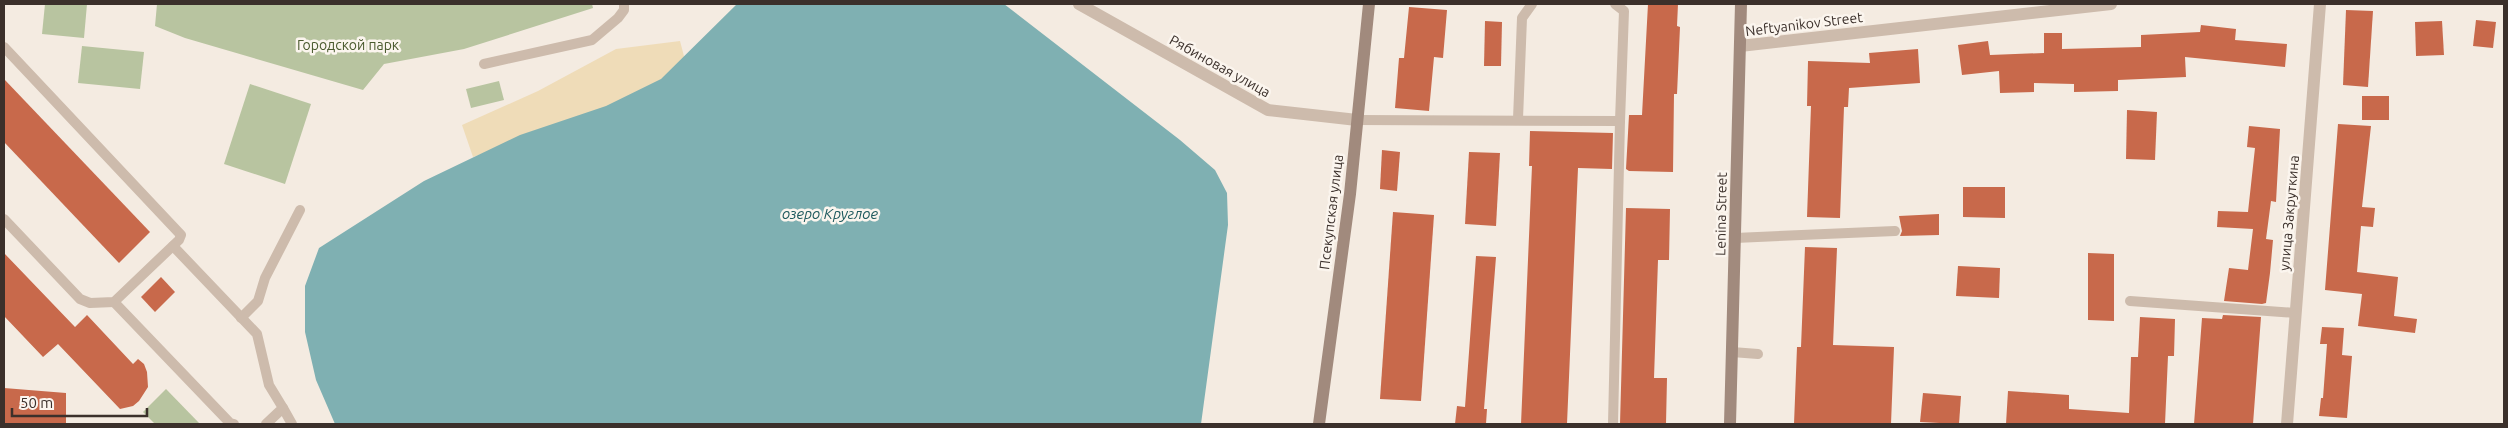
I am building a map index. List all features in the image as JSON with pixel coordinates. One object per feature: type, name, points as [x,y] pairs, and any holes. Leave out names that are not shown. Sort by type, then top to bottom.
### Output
[{"type":"street","name":"Рябиновая улица","points":[[1079,4],[1268,110],[1357,120]]},
{"type":"street","name":"Псекупская улица","points":[[1319,424],[1350,194],[1370,4]]},
{"type":"street","name":"Lenina Street","points":[[1730,424],[1742,4]]},
{"type":"street","name":"Neftyanikov Street","points":[[1740,46],[2111,4]]},
{"type":"street","name":"улица Закруткина","points":[[2287,424],[2320,4]]},
{"type":"lane","points":[[484,64],[592,40],[618,18],[624,10],[624,4]]},
{"type":"lane","points":[[1518,119],[1522,18],[1532,4]]},
{"type":"lane","points":[[1613,424],[1624,11],[1615,4]]},
{"type":"lane","points":[[4,47],[181,235],[173,246],[114,302],[90,303],[80,299],[4,219]]},
{"type":"lane","points":[[1357,120],[1518,119],[1620,121]]},
{"type":"lane","points":[[242,318],[258,301],[265,278],[300,210]]},
{"type":"lane","points":[[1735,238],[1895,231]]},
{"type":"lane","points":[[173,246],[257,334],[269,385],[292,424]]},
{"type":"lane","points":[[2130,301],[2296,313]]},
{"type":"lane","points":[[114,302],[230,423],[234,424]]},
{"type":"lane","points":[[1732,352],[1758,354]]},
{"type":"lane","points":[[266,424],[283,408]]},
{"type":"green space","points":[[45,4],[87,4],[84,38],[42,34]]},
{"type":"green space","name":"Городской парк","points":[[157,4],[592,4],[593,8],[464,49],[384,64],[363,90],[185,38],[155,26]]},
{"type":"green space","points":[[82,46],[144,52],[140,89],[78,83]]},
{"type":"green space","points":[[499,81],[504,100],[471,108],[466,89]]},
{"type":"green space","points":[[250,84],[311,104],[285,184],[224,164]]},
{"type":"green space","points":[[166,389],[200,424],[155,424],[143,412]]},
{"type":"sand","points":[[680,41],[685,60],[665,90],[473,157],[462,125],[538,91],[616,49]]},
{"type":"water","name":"озеро Круглое","points":[[737,4],[1004,4],[1180,140],[1215,170],[1227,193],[1228,225],[1201,424],[335,424],[316,380],[305,332],[305,286],[319,248],[424,181],[520,135],[606,106],[661,79]]},
{"type":"building","points":[[1648,4],[1678,4],[1677,26],[1680,27],[1677,94],[1674,94],[1673,172],[1629,171],[1626,169],[1629,115],[1642,115]]},
{"type":"building","points":[[1409,7],[1447,10],[1443,58],[1434,57],[1429,111],[1395,108],[1399,58],[1404,58]]},
{"type":"building","points":[[2346,10],[2373,11],[2368,87],[2343,85]]},
{"type":"building","points":[[2476,20],[2496,22],[2493,48],[2473,46]]},
{"type":"building","points":[[1485,21],[1502,22],[1501,66],[1484,66]]},
{"type":"building","points":[[2442,21],[2444,55],[2416,56],[2415,22]]},
{"type":"building","points":[[2201,25],[2236,29],[2235,40],[2287,44],[2285,67],[2185,57],[2186,77],[2118,80],[2118,91],[2074,92],[2074,84],[2034,83],[2034,92],[2000,93],[1999,71],[1962,75],[1958,45],[1988,41],[1990,55],[2044,53],[2044,33],[2062,33],[2062,49],[2141,47],[2141,35],[2200,32]]},
{"type":"building","points":[[1918,49],[1920,83],[1849,88],[1848,107],[1844,107],[1840,218],[1807,217],[1811,106],[1807,106],[1808,61],[1870,63],[1869,53]]},
{"type":"building","points":[[4,79],[150,232],[119,263],[4,142]]},
{"type":"building","points":[[2362,96],[2389,96],[2389,120],[2362,120]]},
{"type":"building","points":[[2127,110],[2157,112],[2155,160],[2126,159]]},
{"type":"building","points":[[2338,124],[2371,126],[2362,207],[2375,208],[2373,227],[2361,226],[2357,272],[2398,277],[2394,316],[2417,319],[2415,333],[2358,326],[2362,294],[2325,290]]},
{"type":"building","points":[[2249,126],[2280,129],[2276,202],[2271,201],[2266,239],[2273,240],[2270,273],[2266,303],[2262,304],[2224,301],[2229,268],[2248,270],[2253,229],[2217,227],[2218,211],[2248,212],[2255,148],[2247,147]]},
{"type":"building","points":[[1530,131],[1613,133],[1612,169],[1578,168],[1567,424],[1521,424],[1532,166],[1529,166]]},
{"type":"building","points":[[1382,150],[1400,152],[1397,191],[1380,189]]},
{"type":"building","points":[[1469,152],[1500,153],[1496,226],[1465,224]]},
{"type":"building","points":[[1963,187],[2005,187],[2005,218],[1963,217]]},
{"type":"building","points":[[1626,208],[1670,209],[1669,260],[1658,260],[1654,378],[1667,378],[1666,424],[1620,424]]},
{"type":"building","points":[[1393,212],[1434,215],[1421,401],[1380,399]]},
{"type":"building","points":[[1939,214],[1939,235],[1900,236],[1902,231],[1899,216]]},
{"type":"building","points":[[1805,247],[1837,248],[1833,345],[1894,347],[1891,424],[1794,424],[1797,347],[1801,347]]},
{"type":"building","points":[[4,253],[75,327],[87,315],[133,364],[138,359],[144,364],[147,372],[148,387],[139,401],[133,406],[120,409],[58,344],[43,357],[4,316]]},
{"type":"building","points":[[2088,253],[2114,254],[2114,321],[2088,320]]},
{"type":"building","points":[[1476,256],[1496,257],[1484,409],[1487,409],[1486,424],[1455,424],[1457,406],[1465,407]]},
{"type":"building","points":[[1958,266],[2000,268],[1999,298],[1956,296]]},
{"type":"building","points":[[161,277],[175,292],[155,312],[141,297]]},
{"type":"building","points":[[2223,315],[2261,317],[2253,424],[2194,424],[2202,318],[2222,319]]},
{"type":"building","points":[[2140,317],[2175,319],[2174,356],[2168,356],[2165,424],[2006,424],[2008,391],[2069,395],[2069,409],[2129,413],[2131,357],[2138,357]]},
{"type":"building","points":[[2322,327],[2344,328],[2342,355],[2352,356],[2347,418],[2319,416],[2321,398],[2323,398],[2327,344],[2320,344]]},
{"type":"building","points":[[4,388],[66,393],[66,424],[4,424]]},
{"type":"building","points":[[1923,393],[1961,396],[1959,424],[1920,422]]}]
